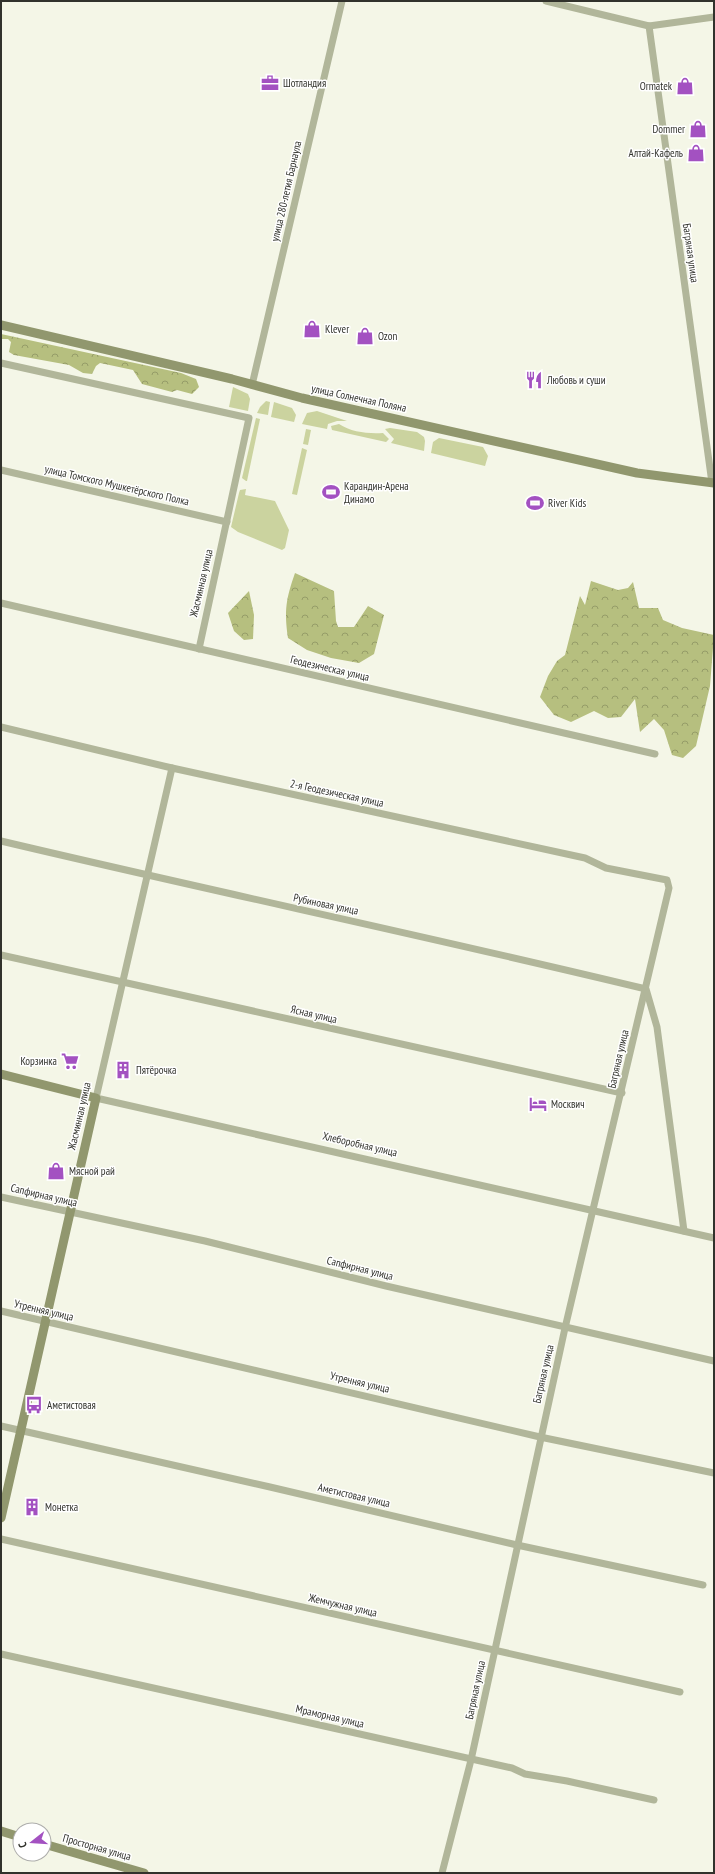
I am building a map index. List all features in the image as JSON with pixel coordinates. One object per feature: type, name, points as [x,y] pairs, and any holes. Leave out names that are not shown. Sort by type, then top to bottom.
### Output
[{"type":"street","name":"улица 280-летия Барнаула","points":[[252,385],[342,1]]},
{"type":"street","points":[[546,1],[649,26],[714,17]]},
{"type":"street","name":"Багряная улица","points":[[649,26],[713,483]]},
{"type":"street","name":"улица Солнечная Поляна","points":[[1,325],[252,385],[637,473],[713,483]]},
{"type":"street","name":"Жасминная улица","points":[[1,363],[201,409],[249,418],[199,649]]},
{"type":"street","name":"улица Томского Мушкетёрского Полка","points":[[1,470],[227,522]]},
{"type":"street","name":"Геодезическая улица","points":[[1,603],[655,754]]},
{"type":"street","name":"2-я Геодезическая улица","points":[[1,727],[172,768],[586,858],[606,868],[667,880]]},
{"type":"street","name":"Жасминная улица","points":[[1,1518],[121,982],[172,768]]},
{"type":"street","name":"Рубиновая улица","points":[[1,841],[146,876],[510,956],[646,989]]},
{"type":"street","name":"Багряная улица","points":[[442,1873],[471,1760],[540,1436],[622,1093],[669,888],[667,880]]},
{"type":"street","name":"Ясная улица","points":[[1,955],[622,1093]]},
{"type":"street","points":[[646,989],[657,1027],[684,1231]]},
{"type":"street","name":"Хлеборобная улица","points":[[1,1074],[96,1098],[594,1209],[714,1238]]},
{"type":"street","name":"Сапфирная улица","points":[[1,1197],[205,1241],[386,1286],[714,1361]]},
{"type":"street","name":"Утренняя улица","points":[[1,1311],[540,1436],[714,1473]]},
{"type":"street","name":"Аметистовая улица","points":[[1,1426],[517,1545],[703,1585]]},
{"type":"street","name":"Жемчужная улица","points":[[1,1539],[680,1692]]},
{"type":"street","name":"Мраморная улица","points":[[1,1654],[512,1768],[525,1774],[566,1781],[654,1800]]},
{"type":"street","points":[[1,1831],[12,1834]]},
{"type":"street","name":"Просторная улица","points":[[52,1846],[144,1873]]},
{"type":"green space","points":[[1,334],[181,373],[196,379],[199,387],[192,394],[177,390],[172,392],[142,384],[133,370],[100,363],[96,366],[92,374],[83,373],[69,365],[14,355],[9,352],[11,342],[8,339],[1,339]]},
{"type":"green space","points":[[233,387],[248,394],[250,399],[248,411],[229,407]]},
{"type":"green space","points":[[266,401],[270,402],[268,415],[257,413],[260,407]]},
{"type":"green space","points":[[274,402],[292,408],[296,415],[294,422],[271,417]]},
{"type":"green space","points":[[317,411],[347,421],[337,421],[328,424],[327,429],[302,424],[307,413]]},
{"type":"green space","points":[[256,418],[260,419],[246,481],[242,478]]},
{"type":"green space","points":[[339,424],[360,432],[383,433],[389,439],[386,442],[332,430],[331,426]]},
{"type":"green space","points":[[390,428],[417,432],[424,437],[424,451],[391,443],[394,439],[385,429]]},
{"type":"green space","points":[[306,429],[311,430],[308,445],[303,444]]},
{"type":"green space","points":[[439,438],[483,447],[488,456],[485,466],[431,453],[433,442]]},
{"type":"green space","points":[[302,448],[307,450],[297,495],[292,494]]},
{"type":"green space","points":[[246,489],[245,495],[275,501],[289,530],[285,548],[282,550],[238,532],[231,527],[240,490]]},
{"type":"green space","points":[[295,573],[334,591],[336,621],[338,627],[354,627],[368,606],[384,615],[374,654],[359,663],[331,658],[307,650],[288,638],[286,612]]},
{"type":"green space","points":[[591,581],[618,590],[628,588],[633,582],[639,608],[658,608],[663,620],[682,628],[714,635],[710,686],[696,746],[683,758],[672,755],[664,730],[654,719],[640,732],[635,699],[621,717],[608,718],[594,711],[571,722],[554,715],[540,697],[548,676],[557,661],[565,655],[580,596],[585,605]]},
{"type":"green space","points":[[249,591],[254,615],[253,639],[244,640],[234,631],[228,613]]},
{"type":"place","name":"Шотландия","points":[[270,83]]},
{"type":"place","name":"Ormatek","points":[[685,86]]},
{"type":"place","name":"Dommer","points":[[698,129]]},
{"type":"place","name":"Алтай-Кафель","points":[[696,153]]},
{"type":"place","name":"Klever","points":[[312,329]]},
{"type":"place","name":"Ozon","points":[[365,336]]},
{"type":"place","name":"Любовь и суши","points":[[534,380]]},
{"type":"place","name":"Карандин-Арена Динамо","points":[[331,492]]},
{"type":"place","name":"River Kids","points":[[535,503]]},
{"type":"place","name":"Корзинка","points":[[70,1061]]},
{"type":"place","name":"Пятёрочка","points":[[123,1070]]},
{"type":"place","name":"Москвич","points":[[538,1104]]},
{"type":"place","name":"Мясной рай","points":[[56,1171]]},
{"type":"place","name":"Аметистовая","points":[[34,1405]]},
{"type":"place","name":"Монетка","points":[[32,1507]]}]
